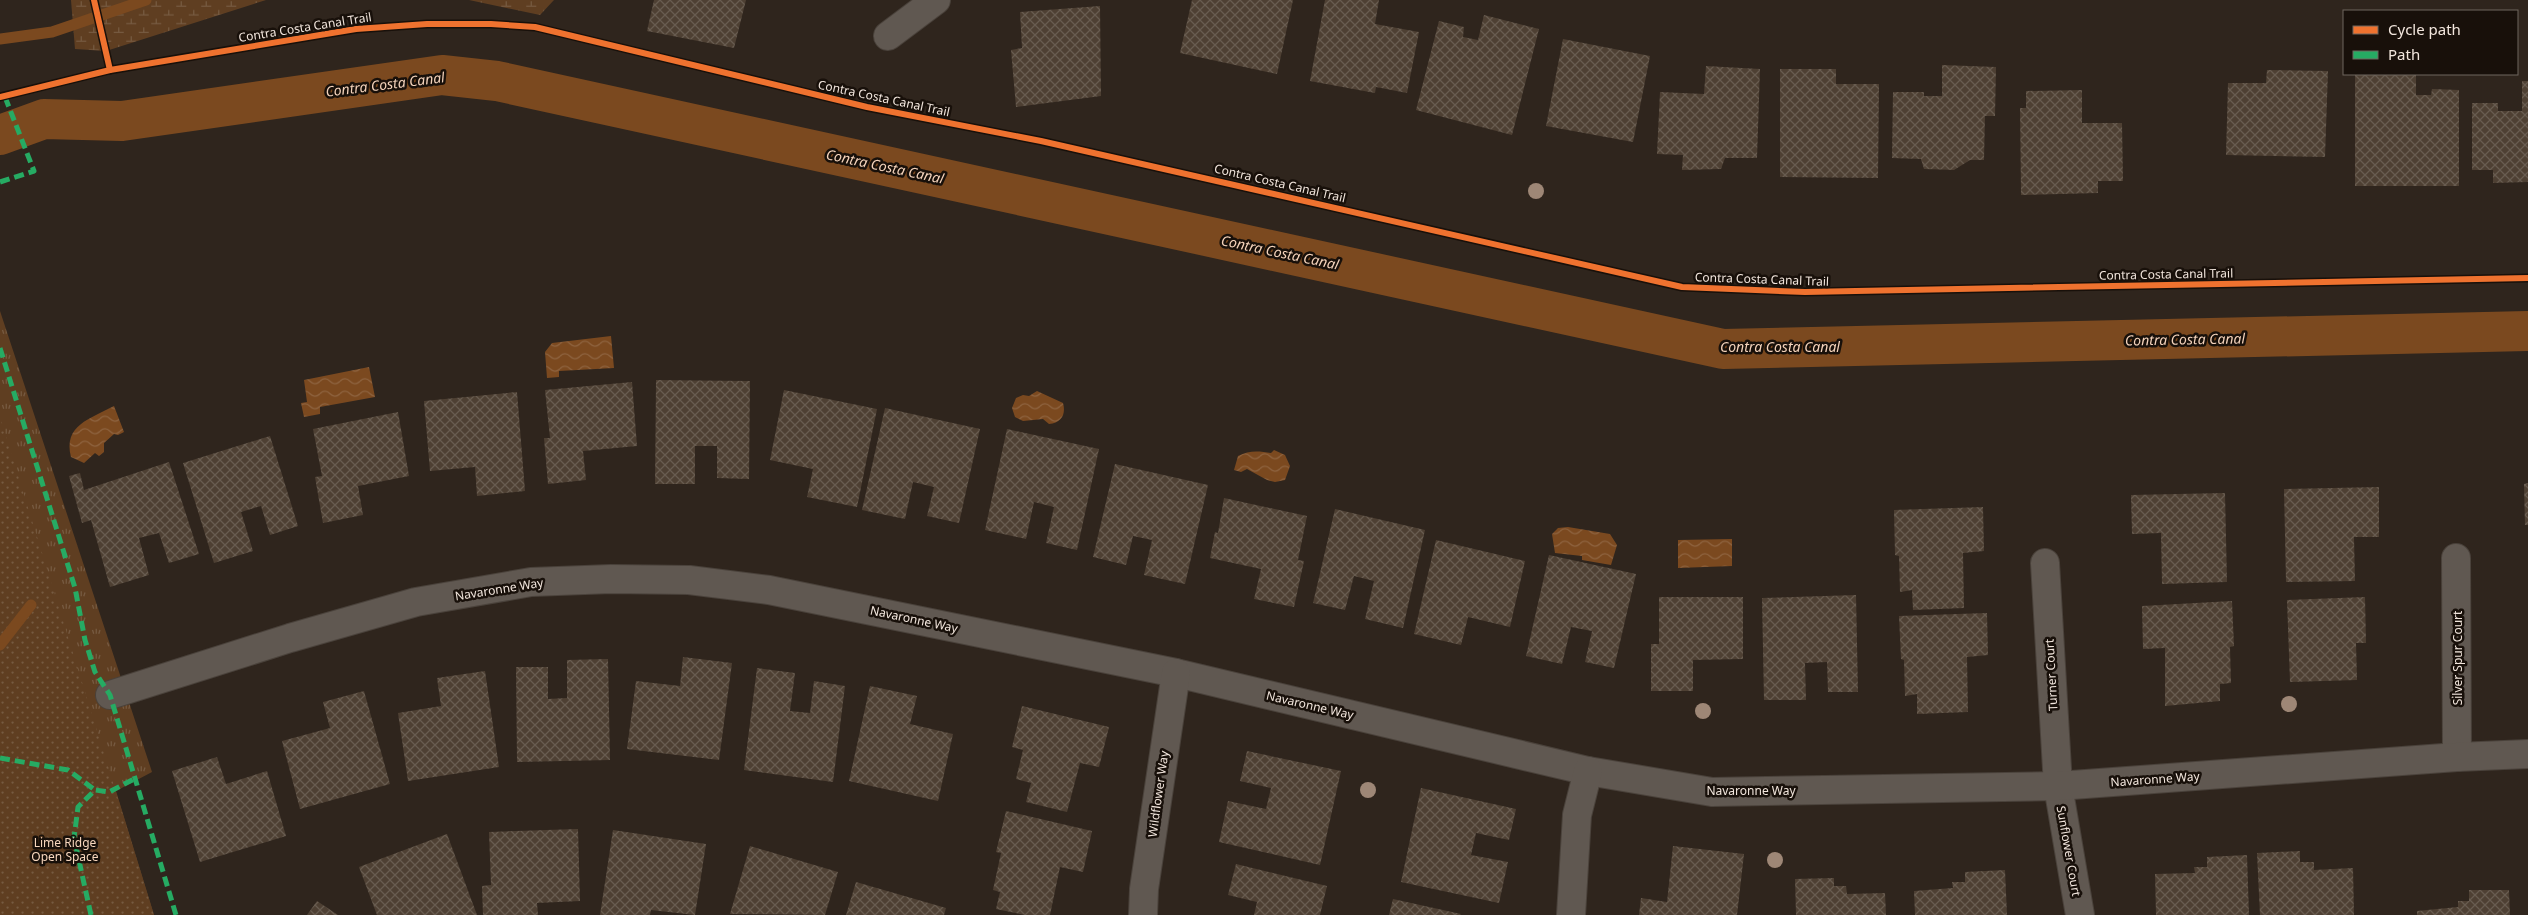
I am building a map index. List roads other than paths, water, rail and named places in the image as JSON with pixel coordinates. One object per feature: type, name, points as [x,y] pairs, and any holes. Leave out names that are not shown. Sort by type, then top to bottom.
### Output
[{"type":"street","points":[[888,36],[936,0]]},
{"type":"street","name":"Silver Spur Court","points":[[2456,558],[2457,757]]},
{"type":"street","name":"Turner Court","points":[[2045,563],[2058,786]]},
{"type":"street","name":"Navaronne Way","points":[[110,695],[290,638],[416,602],[531,582],[611,579],[689,580],[769,590],[1176,672],[1588,771],[1712,792],[2058,786],[2457,757],[2528,754]]},
{"type":"street","name":"Wildflower Way","points":[[1143,915],[1144,889],[1176,672]]},
{"type":"street","points":[[1571,915],[1577,815],[1588,771]]},
{"type":"street","name":"Sunflower Court","points":[[2058,786],[2080,915]]},
{"type":"water","points":[[611,336],[614,368],[559,371],[559,377],[547,378],[545,352],[552,343]]},
{"type":"water","points":[[369,367],[375,397],[320,407],[320,414],[304,417],[301,403],[307,402],[304,380]]},
{"type":"water","points":[[1037,391],[1063,403],[1064,411],[1060,420],[1049,424],[1043,419],[1023,421],[1015,417],[1012,408],[1016,398],[1023,395],[1029,396]]},
{"type":"water","points":[[114,406],[124,432],[118,435],[114,434],[104,443],[104,452],[99,456],[95,453],[84,463],[71,457],[71,437],[80,424]]},
{"type":"water","points":[[1274,450],[1285,455],[1290,466],[1285,480],[1275,482],[1267,480],[1247,469],[1241,472],[1234,470],[1238,456],[1254,452],[1271,453]]},
{"type":"water","points":[[1568,527],[1610,534],[1617,545],[1611,565],[1582,560],[1582,556],[1555,553],[1552,534],[1558,528]]},
{"type":"water","points":[[1732,539],[1732,566],[1678,568],[1678,540]]},
{"type":"waterway","points":[[0,39],[52,32],[146,0]]},
{"type":"waterway","name":"Contra Costa Canal","points":[[0,135],[44,119],[122,121],[442,75],[497,81],[1723,349],[2528,331]]},
{"type":"waterway","points":[[0,645],[31,605]]},
{"type":"park label","name":"Lime Ridge Open Space","points":[[65,849]]}]
